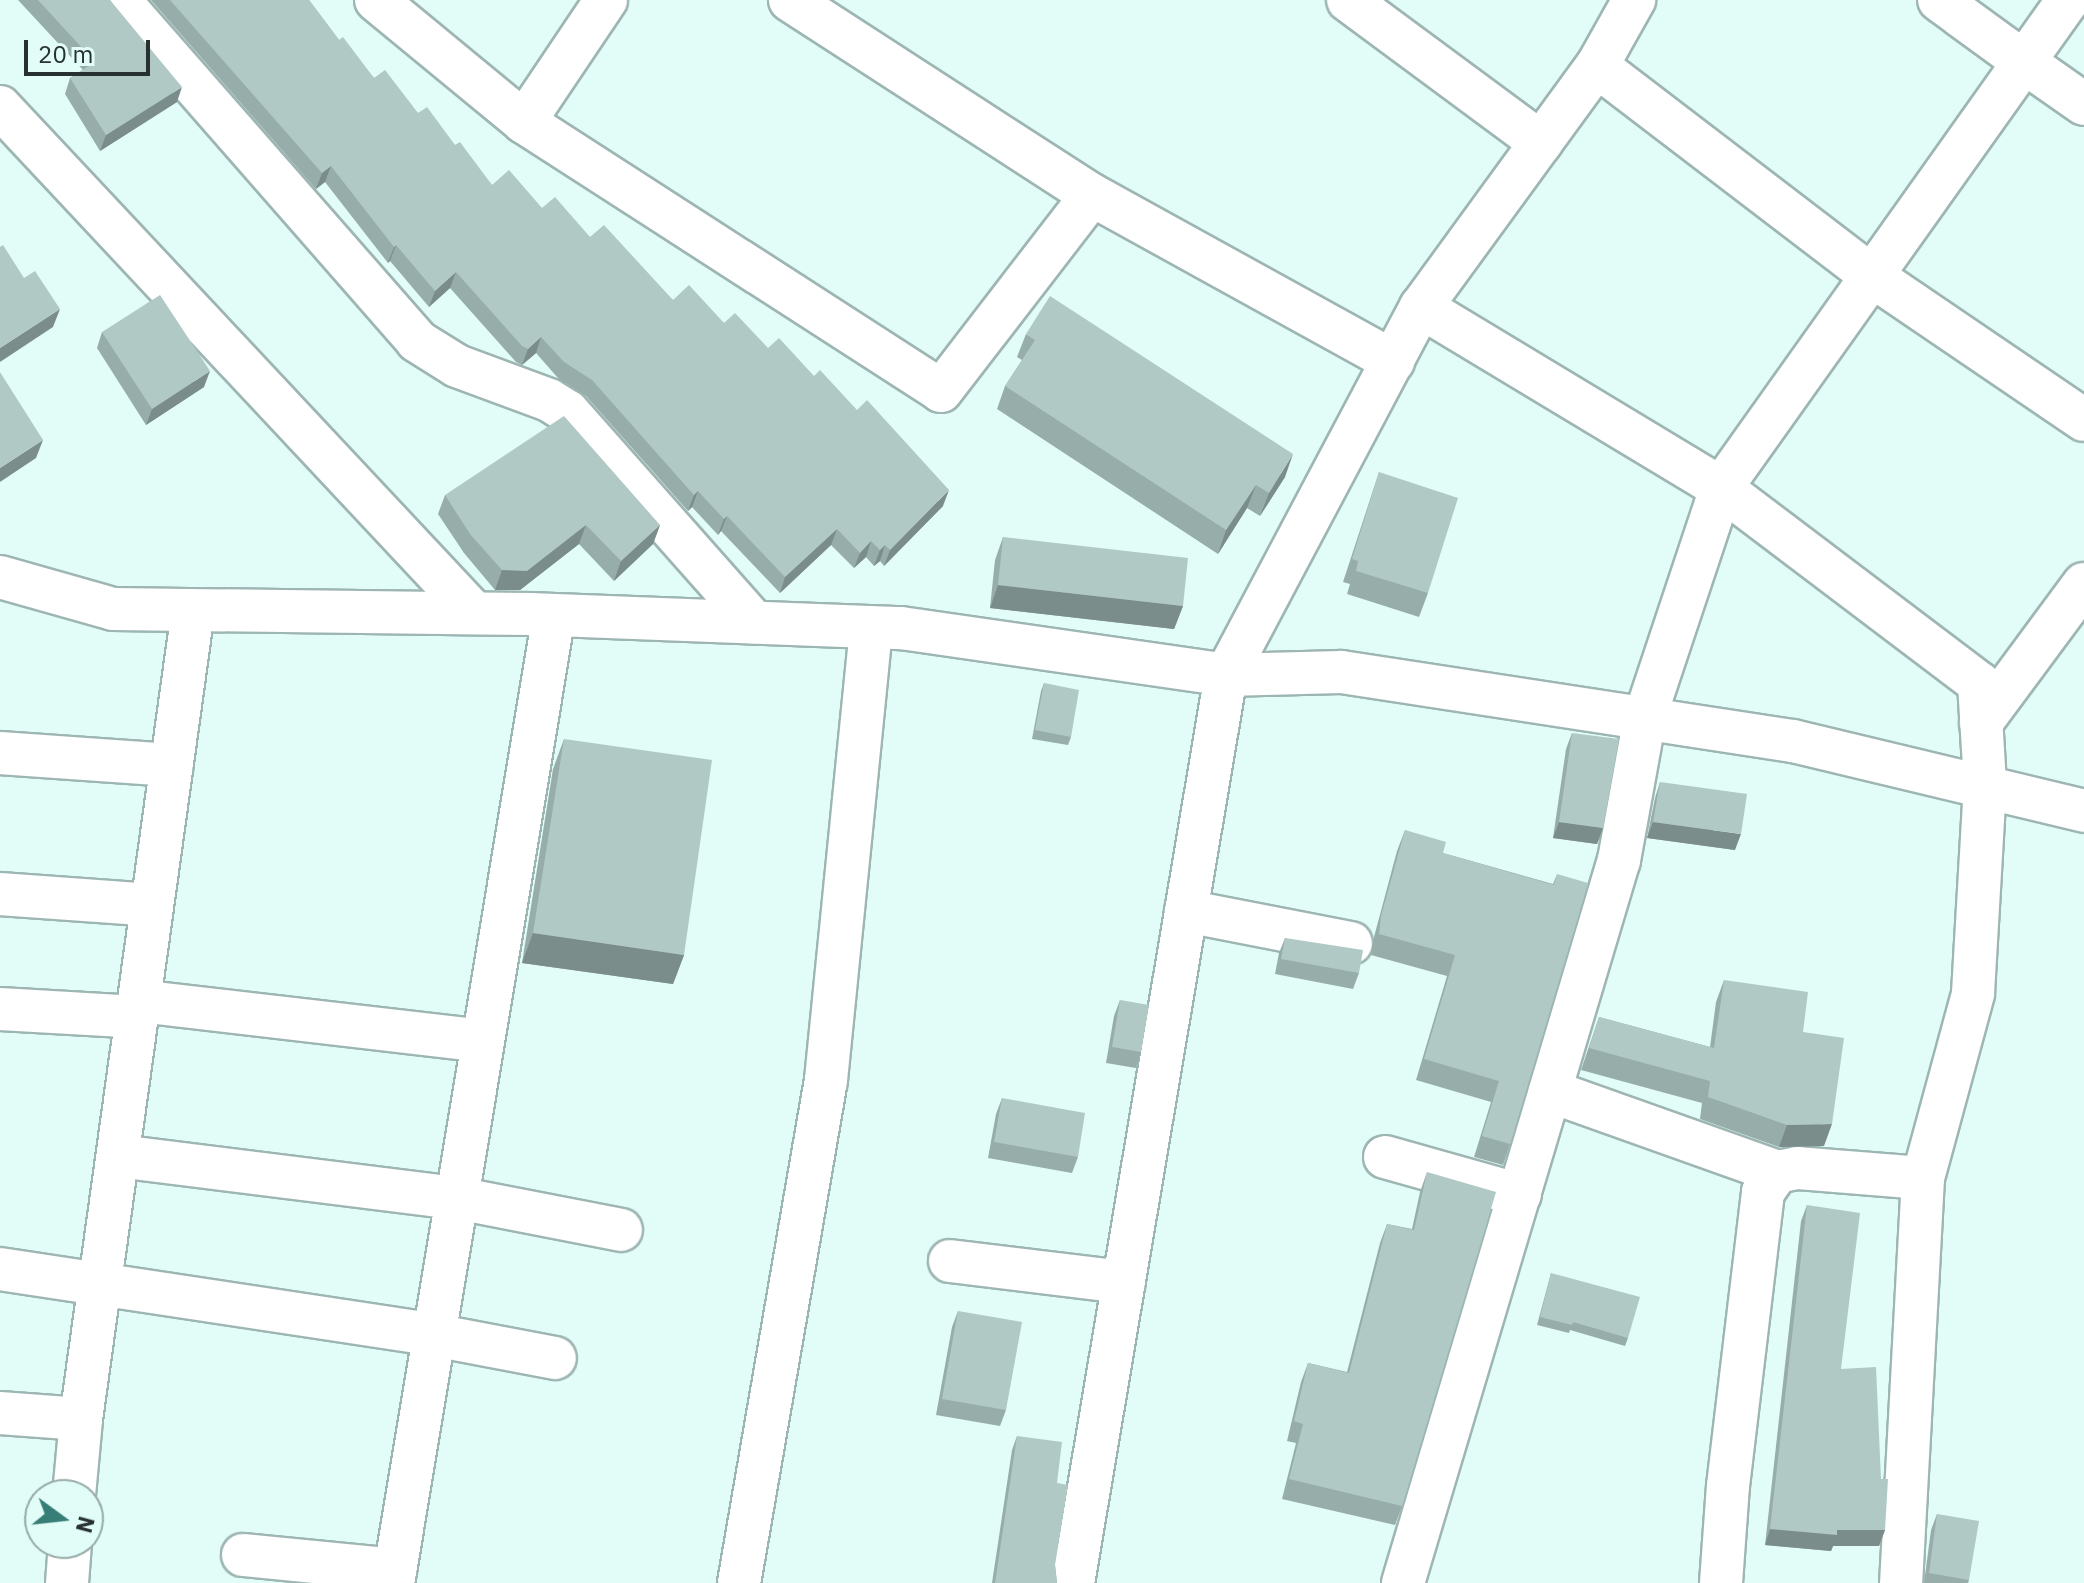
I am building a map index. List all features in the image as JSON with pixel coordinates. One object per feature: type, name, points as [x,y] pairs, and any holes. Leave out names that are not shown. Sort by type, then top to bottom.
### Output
[{"type":"street","points":[[119,0],[417,341],[457,366],[549,400],[568,412],[754,622]]},
{"type":"street","points":[[376,0],[524,122],[941,391],[1092,195]]},
{"type":"street","points":[[524,122],[606,0]]},
{"type":"street","points":[[790,0],[1092,195],[1393,361]]},
{"type":"street","points":[[1348,0],[1541,143]]},
{"type":"street","points":[[1075,1583],[1226,675],[1421,307],[1597,66],[1634,0]]},
{"type":"street","points":[[1939,0],[2084,104]]},
{"type":"street","points":[[1403,1583],[1619,860],[1645,717],[1721,488],[2068,0]]},
{"type":"street","points":[[1597,66],[1872,276],[2084,420]]},
{"type":"street","points":[[0,107],[474,613]]},
{"type":"street","points":[[1421,307],[1721,488],[1979,683],[1985,785],[1973,994],[1923,1178],[1901,1583]]},
{"type":"street","points":[[0,577],[113,609],[474,613],[871,627],[1226,675],[1341,672],[1793,741],[2084,811]]},
{"type":"street","points":[[1981,723],[2084,584]]},
{"type":"street","points":[[75,1479],[81,1419],[193,611]]},
{"type":"street","points":[[243,1555],[394,1576],[554,615]]},
{"type":"street","points":[[739,1583],[826,1080],[871,627]]},
{"type":"street","points":[[0,753],[172,765]]},
{"type":"street","points":[[0,894],[152,905]]},
{"type":"street","points":[[1186,911],[1351,943]]},
{"type":"street","points":[[0,1009],[138,1009],[483,1041]]},
{"type":"street","points":[[1550,1091],[1777,1172],[1798,1168],[1923,1178]]},
{"type":"street","points":[[118,1156],[457,1198],[621,1230]]},
{"type":"street","points":[[1385,1157],[1520,1195]]},
{"type":"street","points":[[1721,1583],[1728,1486],[1757,1236],[1763,1192],[1777,1172]]},
{"type":"street","points":[[950,1261],[1124,1282]]},
{"type":"street","points":[[0,1269],[434,1335],[555,1358]]},
{"type":"street","points":[[0,1413],[81,1419]]},
{"type":"street","points":[[67,1583],[69,1559]]},
{"type":"building","points":[[38,0],[110,0],[182,87],[106,135],[70,78],[95,62]]},
{"type":"building","points":[[170,0],[309,0],[339,40],[343,37],[374,78],[385,70],[418,113],[427,107],[455,145],[460,142],[492,185],[509,170],[542,208],[555,197],[590,237],[604,225],[673,300],[689,285],[724,323],[735,313],[768,348],[779,338],[814,376],[820,370],[857,410],[867,400],[949,490],[890,550],[885,545],[880,550],[871,541],[860,553],[837,529],[785,577],[727,516],[724,519],[698,491],[694,495],[592,380],[564,362],[541,337],[528,349],[522,346],[456,272],[435,291],[396,245],[394,247],[331,166],[322,173]]},
{"type":"building","points":[[3,245],[24,278],[35,271],[60,309],[0,348],[0,247]]},
{"type":"building","points":[[160,295],[210,371],[152,409],[102,332]]},
{"type":"building","points":[[1050,296],[1293,454],[1269,493],[1256,485],[1226,530],[1005,386],[1035,340],[1026,334]]},
{"type":"building","points":[[0,372],[43,440],[0,468]]},
{"type":"building","points":[[564,416],[660,525],[621,561],[586,525],[527,571],[502,570],[470,534],[445,495]]},
{"type":"building","points":[[1379,472],[1458,498],[1428,593],[1356,571],[1358,561],[1352,559]]},
{"type":"building","points":[[1003,537],[1188,558],[1183,606],[998,585]]},
{"type":"building","points":[[1044,683],[1079,690],[1071,737],[1035,730]]},
{"type":"building","points":[[1572,733],[1619,739],[1603,828],[1559,822]]},
{"type":"building","points":[[564,739],[712,760],[684,955],[533,933]]},
{"type":"building","points":[[1660,782],[1747,794],[1741,834],[1653,822]]},
{"type":"building","points":[[1405,830],[1446,842],[1443,853],[1554,885],[1557,874],[1588,883],[1510,1144],[1482,1136],[1499,1081],[1424,1059],[1455,955],[1379,934],[1381,916]]},
{"type":"building","points":[[1285,938],[1363,950],[1359,973],[1281,959]]},
{"type":"building","points":[[1724,980],[1808,992],[1803,1032],[1844,1038],[1832,1124],[1787,1125],[1708,1097],[1710,1081],[1589,1048],[1599,1017],[1714,1048]]},
{"type":"building","points":[[1120,1000],[1149,1005],[1141,1052],[1112,1047]]},
{"type":"building","points":[[1002,1098],[1085,1113],[1078,1157],[994,1142]]},
{"type":"building","points":[[1427,1172],[1496,1192],[1402,1506],[1289,1479],[1303,1424],[1294,1421],[1308,1363],[1349,1373],[1387,1224],[1414,1230]]},
{"type":"building","points":[[1807,1205],[1860,1213],[1841,1369],[1876,1367],[1881,1479],[1888,1479],[1885,1530],[1837,1530],[1837,1535],[1770,1529]]},
{"type":"building","points":[[1551,1273],[1640,1297],[1628,1338],[1573,1322],[1572,1325],[1540,1317]]},
{"type":"building","points":[[958,1311],[1022,1322],[1006,1410],[942,1399]]},
{"type":"building","points":[[1017,1436],[1062,1442],[1057,1483],[1068,1485],[1055,1565],[1057,1583],[995,1583]]},
{"type":"building","points":[[1937,1514],[1979,1521],[1969,1580],[1929,1573]]}]
